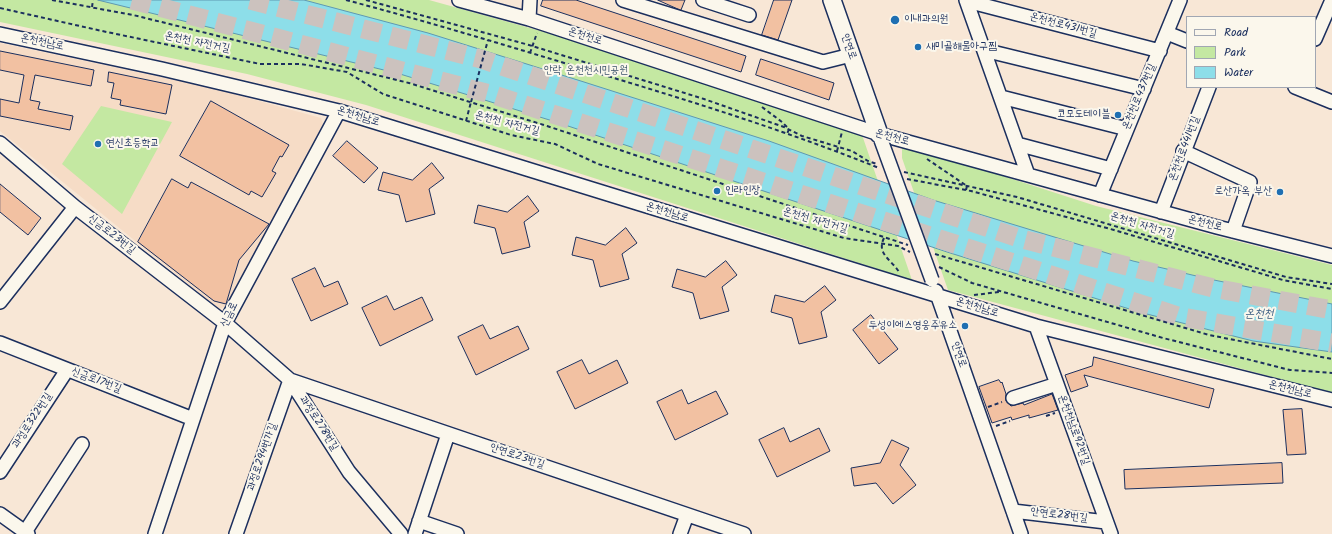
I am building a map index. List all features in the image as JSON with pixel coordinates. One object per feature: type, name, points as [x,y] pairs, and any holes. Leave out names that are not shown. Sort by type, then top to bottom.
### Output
[{"type":"main road","name":"안연로","points":[[832,0],[880,137]]},
{"type":"street","name":"온천천로","points":[[459,0],[535,21],[753,93],[880,137],[921,146],[1161,212],[1332,256]]},
{"type":"street","points":[[530,0],[535,21]]},
{"type":"street","points":[[623,0],[823,62],[851,55]]},
{"type":"street","points":[[703,0],[749,15]]},
{"type":"street","name":"온천천로431번길","points":[[966,0],[1028,175]]},
{"type":"street","name":"온천천로431번길","points":[[966,0],[1160,51]]},
{"type":"street","name":"온천천로437번길","points":[[1100,195],[1180,0]]},
{"type":"street","points":[[1316,37],[1332,0]]},
{"type":"street","points":[[1167,33],[1186,41]]},
{"type":"street","name":"온천천남로","points":[[0,34],[162,69],[339,111],[1036,326],[1332,400]]},
{"type":"street","points":[[984,50],[1144,89]]},
{"type":"street","name":"온천천로441번길","points":[[1161,212],[1209,88]]},
{"type":"street","points":[[1297,88],[1332,102]]},
{"type":"street","points":[[1001,97],[1127,129]]},
{"type":"street","name":"신금로","points":[[155,534],[225,323],[339,111]]},
{"type":"street","name":"안연로","points":[[880,137],[938,296],[1021,534]]},
{"type":"street","name":"신금로23번길","points":[[0,143],[75,207],[225,323]]},
{"type":"street","points":[[1017,144],[1110,169]]},
{"type":"street","points":[[1184,151],[1250,182],[1233,231]]},
{"type":"street","points":[[0,302],[75,207]]},
{"type":"street","name":"과정로278번길","points":[[225,323],[290,380],[349,472],[401,534]]},
{"type":"street","name":"온천천남로92번길","points":[[1036,326],[1108,528]]},
{"type":"street","name":"신금로17번길","points":[[0,343],[193,419]]},
{"type":"street","name":"과정로322번길","points":[[1,470],[67,370]]},
{"type":"street","name":"안연로23번길","points":[[290,380],[744,534]]},
{"type":"street","name":"과정로294번가길","points":[[236,534],[290,380]]},
{"type":"street","points":[[1013,398],[1057,384]]},
{"type":"street","points":[[415,534],[448,434]]},
{"type":"street","points":[[0,514],[26,533],[82,444]]},
{"type":"street","name":"안연로28번길","points":[[1013,510],[1108,528]]},
{"type":"street","points":[[680,534],[687,515]]},
{"type":"street","points":[[419,521],[457,534]]},
{"type":"path","points":[[52,0],[133,15],[409,83],[547,126],[913,246]]},
{"type":"path","points":[[92,7],[93,0]]},
{"type":"path","points":[[346,0],[488,40],[688,101],[837,151],[882,169]]},
{"type":"path","points":[[366,0],[532,46],[704,100],[802,136],[838,147],[883,165]]},
{"type":"path","name":"온천천 자전거길","points":[[0,8],[260,64],[301,64],[346,72],[383,94],[511,135],[554,144],[598,164],[844,238],[898,246],[911,253]]},
{"type":"path","points":[[530,53],[535,21]]},
{"type":"path","points":[[466,121],[490,34]]},
{"type":"path","points":[[753,93],[764,110],[782,122],[789,130]]},
{"type":"path","points":[[837,151],[844,124]]},
{"type":"path","points":[[787,134],[789,130]]},
{"type":"path","points":[[921,146],[928,160],[967,186],[966,190]]},
{"type":"path","name":"온천천 자전거길","points":[[898,170],[1017,197],[1286,277],[1332,284]]},
{"type":"path","points":[[904,177],[911,180],[966,190],[1283,280],[1332,289]]},
{"type":"path","points":[[884,237],[881,243],[882,250],[888,261],[898,269],[901,275]]},
{"type":"path","points":[[934,254],[1208,336],[1332,359]]},
{"type":"path","points":[[938,266],[972,283],[1178,342],[1290,370],[1332,373]]},
{"type":"path","points":[[972,299],[977,294],[1001,292]]},
{"type":"path","points":[[978,410],[1013,398]]},
{"type":"path","points":[[984,430],[1010,421]]},
{"type":"shaded area","points":[[0,43],[208,87],[321,118],[323,124],[278,212],[226,306],[219,309],[0,131]]},
{"type":"green space","name":"안락 온천천시민공원","points":[[0,0],[429,0],[584,43],[861,132],[912,280],[366,105],[247,74],[0,22]]},
{"type":"green space","points":[[101,106],[172,122],[122,214],[62,164]]},
{"type":"green space","points":[[907,146],[1096,206],[1332,265],[1332,393],[948,290],[902,158],[902,148]]},
{"type":"water","name":"온천천","points":[[98,0],[304,0],[428,33],[769,141],[933,200],[1133,261],[1209,279],[1332,304],[1332,352],[1253,341],[1139,312],[947,252],[556,122],[400,74]]},
{"type":"building","points":[[543,0],[576,0],[746,56],[741,72],[541,6]]},
{"type":"building","points":[[658,0],[685,0],[681,10]]},
{"type":"building","points":[[774,0],[792,0],[778,40],[762,35]]},
{"type":"building","points":[[0,51],[94,70],[91,86],[35,75],[30,100],[40,102],[38,109],[73,116],[70,130],[0,116],[0,99],[19,103],[24,75],[0,70]]},
{"type":"building","points":[[761,59],[834,83],[829,100],[756,75]]},
{"type":"building","points":[[109,72],[172,85],[166,114],[120,105],[121,100],[111,98],[114,83],[108,82]]},
{"type":"building","points":[[211,101],[289,145],[282,157],[280,156],[272,171],[276,173],[262,197],[251,191],[249,195],[180,156]]},
{"type":"building","points":[[347,141],[378,168],[364,183],[333,156]]},
{"type":"building","points":[[432,163],[444,178],[429,189],[435,214],[406,222],[399,195],[378,190],[383,172],[412,180]]},
{"type":"building","points":[[172,179],[188,188],[191,182],[269,224],[239,260],[226,304],[214,301],[138,242]]},
{"type":"building","points":[[0,184],[41,218],[28,235],[0,212]]},
{"type":"building","points":[[528,196],[539,211],[524,222],[530,247],[502,254],[495,228],[474,223],[478,205],[507,212]]},
{"type":"building","points":[[626,228],[637,243],[622,254],[629,279],[600,287],[593,260],[572,255],[576,237],[605,245]]},
{"type":"building","points":[[726,261],[737,275],[722,287],[729,311],[700,319],[693,293],[672,287],[677,269],[705,277]]},
{"type":"building","points":[[315,268],[324,287],[338,281],[348,304],[311,321],[292,279]]},
{"type":"building","points":[[825,286],[836,300],[821,312],[827,337],[799,344],[792,318],[771,312],[775,295],[804,302]]},
{"type":"building","points":[[387,296],[394,310],[422,297],[433,320],[380,346],[362,308]]},
{"type":"building","points":[[871,315],[898,349],[879,364],[853,330]]},
{"type":"building","points":[[483,325],[490,339],[518,326],[529,349],[476,375],[458,337]]},
{"type":"building","points":[[1094,357],[1214,389],[1209,408],[1084,375],[1088,386],[1071,392],[1065,375],[1092,366]]},
{"type":"building","points":[[582,360],[589,374],[617,360],[628,383],[575,409],[557,372]]},
{"type":"building","points":[[999,380],[1001,383],[1002,382],[1006,394],[1006,401],[1011,406],[1023,403],[1024,405],[1052,394],[1058,410],[1029,418],[1029,415],[1012,420],[1011,417],[992,423],[979,387]]},
{"type":"building","points":[[682,390],[688,404],[716,391],[728,414],[675,440],[657,402]]},
{"type":"building","points":[[1302,409],[1306,454],[1287,455],[1283,410]]},
{"type":"building","points":[[784,428],[790,442],[819,428],[830,451],[777,477],[759,440]]},
{"type":"building","points":[[892,440],[909,448],[900,465],[916,485],[893,504],[876,483],[854,486],[851,468],[880,463]]},
{"type":"building","points":[[1282,463],[1283,483],[1125,489],[1124,470]]},
{"type":"tunnel","points":[[132,0],[494,95],[1181,317],[1332,343]]},
{"type":"tunnel","points":[[250,0],[481,59],[1022,239],[1213,288],[1332,310]]},
{"type":"place","name":"이내과의원","points":[[895,20]]},
{"type":"place","name":"새미골해물아구찜","points":[[918,47]]},
{"type":"place","name":"코모도테이블","points":[[1118,115]]},
{"type":"place","name":"연신초등학교","points":[[98,144]]},
{"type":"place","name":"인라인장","points":[[717,191]]},
{"type":"place","name":"로산가옥 부산","points":[[1280,192]]},
{"type":"place","name":"두성이에스영웅주유소","points":[[965,326]]}]
